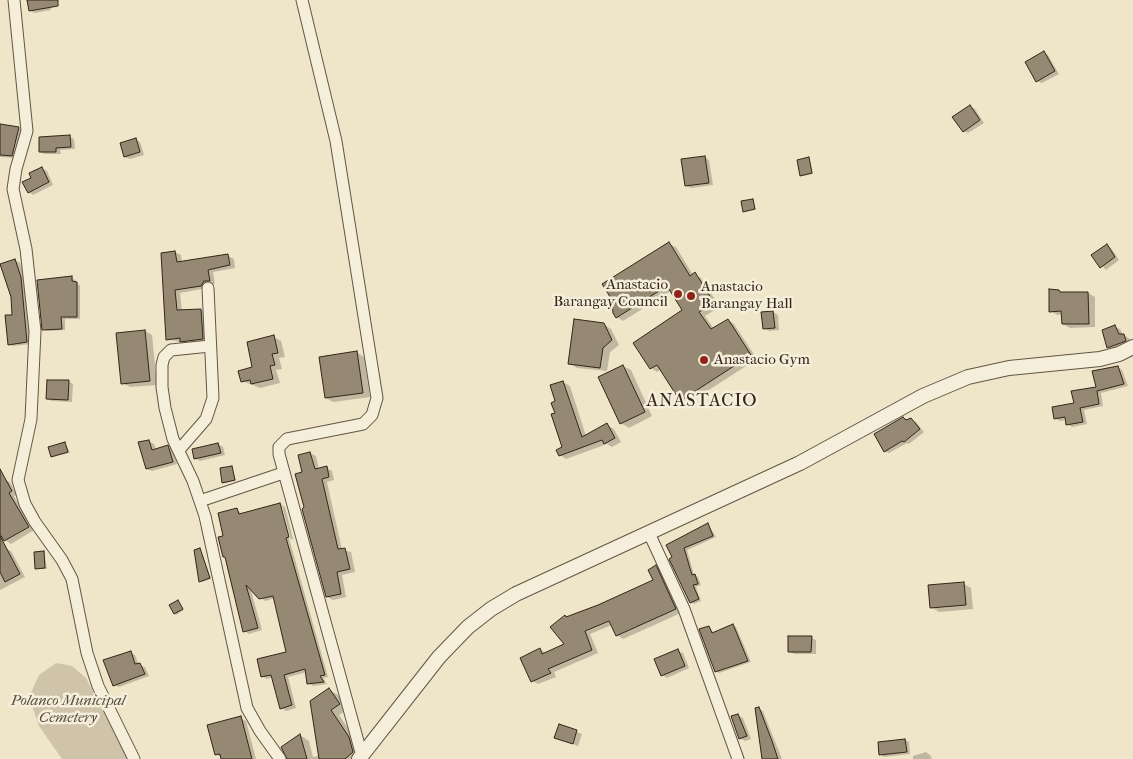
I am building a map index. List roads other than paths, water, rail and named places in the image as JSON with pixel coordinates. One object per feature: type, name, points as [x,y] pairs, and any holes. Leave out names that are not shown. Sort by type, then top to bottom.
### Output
[{"type":"street","points":[[14,0],[27,131],[16,169],[13,189],[26,249],[35,331],[31,419],[18,480],[25,504],[35,522],[62,560],[72,579],[87,653],[98,686],[134,759]]},
{"type":"street","points":[[302,0],[336,141],[377,398],[372,415],[363,424],[296,437],[282,442],[279,454],[361,758]]},
{"type":"street","points":[[179,450],[198,431],[211,409],[214,390],[208,288]]},
{"type":"street","points":[[210,346],[172,350],[164,357],[162,387],[168,424],[200,500],[248,708],[260,731],[280,759]]},
{"type":"street","points":[[361,758],[439,656],[491,608],[567,569],[800,463],[923,396],[968,376],[1009,368],[1100,359],[1119,354],[1133,347]]},
{"type":"street","points":[[200,500],[283,473]]},
{"type":"street","points":[[649,533],[684,610],[738,759]]},
{"type":"place","name":"Anastacio Barangay Council","points":[[678,294]]},
{"type":"place","name":"Anastacio Barangay Hall","points":[[691,296]]},
{"type":"place","name":"Anastacio Gym","points":[[704,360]]},
{"type":"district","name":"ANASTACIO","points":[[702,402]]},
{"type":"park label","name":"Polanco Municipal Cemetery","points":[[68,710]]}]
